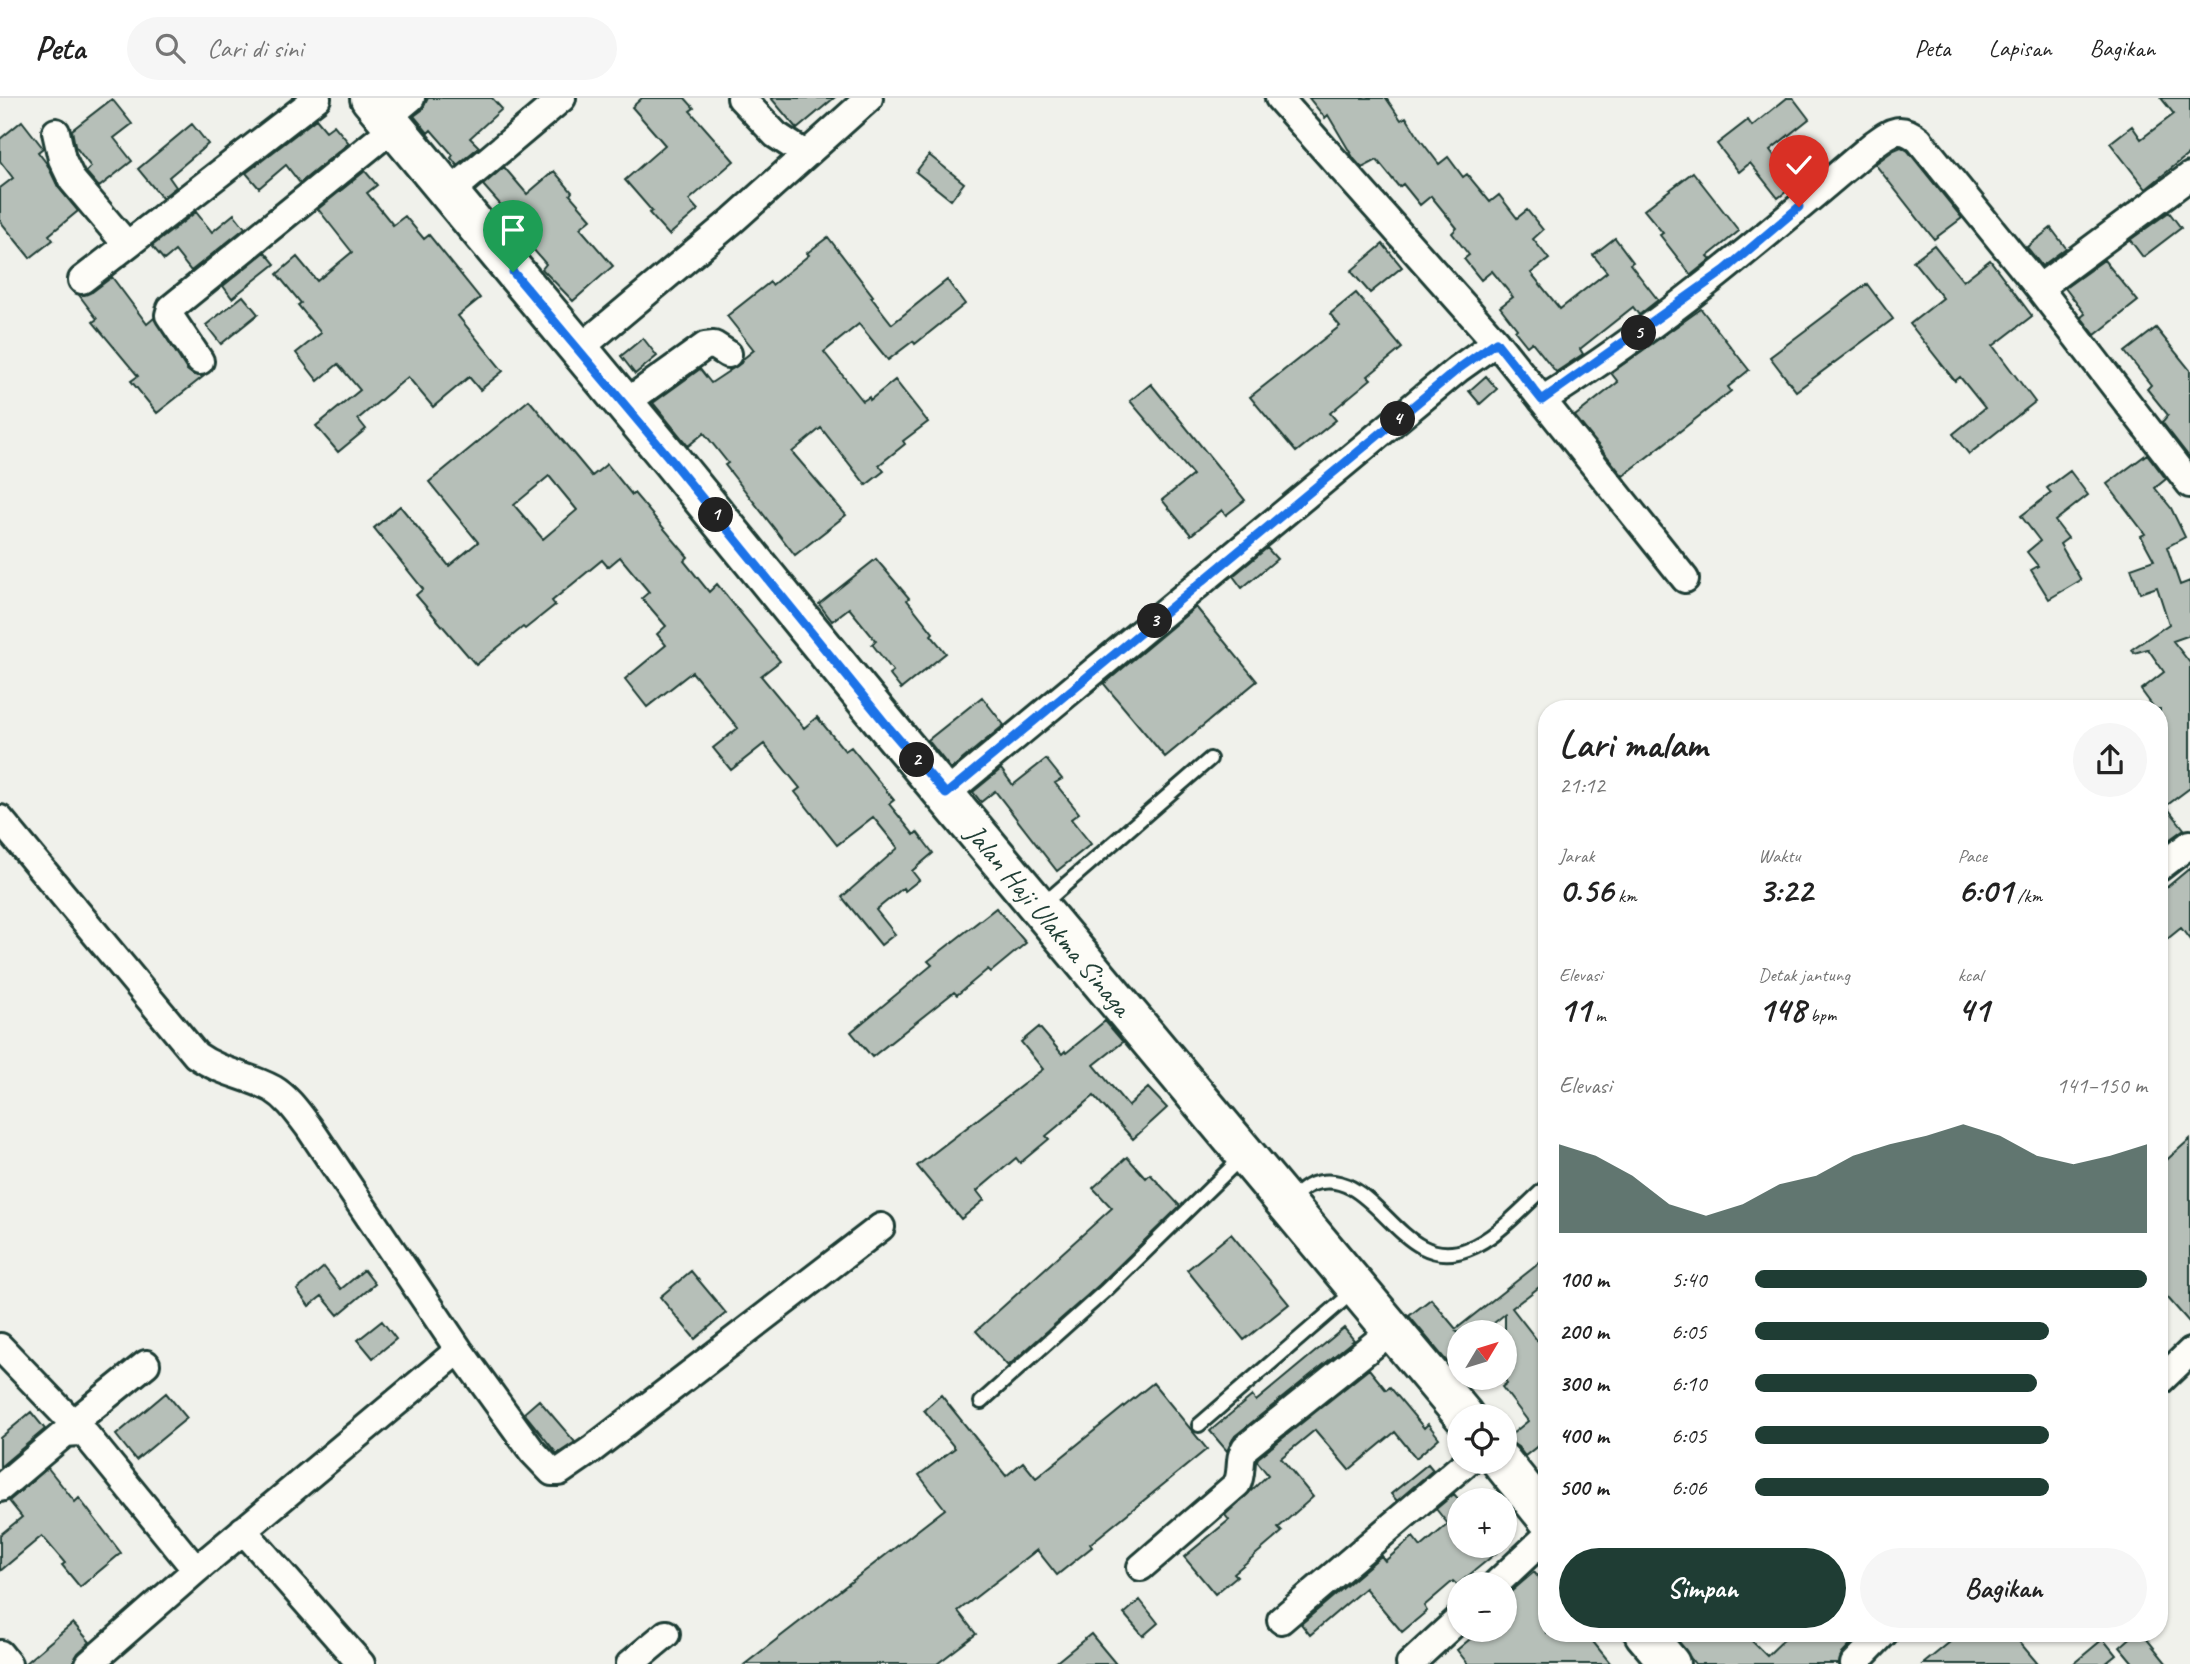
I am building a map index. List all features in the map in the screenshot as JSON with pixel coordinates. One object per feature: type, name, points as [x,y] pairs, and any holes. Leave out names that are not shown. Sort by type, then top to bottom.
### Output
[{"type":"main road","name":"Jalan Haji Ulakma Sinaga","points":[[391,110],[449,194],[889,728],[1454,1404]]},
{"type":"main road","points":[[1511,1474],[1538,1507]]},
{"type":"main road","points":[[1652,1642],[1670,1664]]},
{"type":"street","points":[[82,280],[317,98]]},
{"type":"street","points":[[449,194],[562,98]]},
{"type":"street","points":[[741,98],[776,135],[805,154]]},
{"type":"street","points":[[578,350],[733,220],[869,98]]},
{"type":"street","points":[[1279,98],[1496,342],[1685,579]]},
{"type":"street","points":[[200,361],[173,324],[169,314],[171,308],[391,110]]},
{"type":"street","points":[[1542,400],[1725,270],[1890,132],[1901,130],[1910,132],[1919,140],[2039,288],[2190,484]]},
{"type":"street","points":[[56,132],[62,159],[72,180],[127,245]]},
{"type":"street","points":[[2039,288],[2190,176]]},
{"type":"street","points":[[946,794],[1458,369],[1496,342]]},
{"type":"street","points":[[624,404],[705,346],[714,345],[728,355]]},
{"type":"street","points":[[0,819],[196,1055],[211,1066],[275,1090],[287,1100],[308,1126],[459,1350],[549,1471],[559,1472],[881,1227]]},
{"type":"street","points":[[2168,861],[2190,844]]},
{"type":"street","points":[[1141,1567],[1237,1484],[1241,1455],[1245,1448],[1392,1331]]},
{"type":"street","points":[[0,1347],[69,1428],[86,1435],[196,1570]]},
{"type":"street","points":[[89,1664],[243,1530],[459,1350]]},
{"type":"street","points":[[2168,1373],[2190,1352]]},
{"type":"street","points":[[0,1488],[146,1364]]},
{"type":"street","points":[[1282,1620],[1453,1474]]},
{"type":"street","points":[[243,1530],[361,1664]]},
{"type":"street","points":[[1509,1572],[1538,1544]]},
{"type":"street","points":[[1410,1664],[1447,1630]]},
{"type":"street","points":[[630,1664],[666,1634]]},
{"type":"street","points":[[1854,1664],[1875,1642]]},
{"type":"street","points":[[0,1654],[8,1664]]},
{"type":"lane","points":[[1040,907],[1210,759]]},
{"type":"lane","points":[[981,1402],[1105,1292],[1245,1154]]},
{"type":"lane","points":[[1286,1203],[1309,1186],[1327,1181],[1354,1189],[1408,1240],[1424,1250],[1449,1253],[1467,1250],[1490,1236],[1538,1194]]},
{"type":"lane","points":[[1199,1424],[1357,1288]]},
{"type":"building","points":[[428,98],[492,98],[502,109],[470,138],[479,147],[457,165],[451,158],[453,155],[431,130],[428,133],[414,116],[422,110]]},
{"type":"building","points":[[642,98],[685,98],[694,108],[690,111],[734,161],[689,200],[698,210],[669,235],[625,180],[665,145],[632,107]]},
{"type":"building","points":[[771,98],[834,98],[797,129]]},
{"type":"building","points":[[1309,98],[1386,98],[1401,120],[1406,117],[1439,164],[1448,157],[1463,177],[1467,174],[1490,202],[1499,195],[1517,218],[1527,210],[1543,230],[1533,239],[1549,259],[1531,273],[1560,309],[1607,272],[1593,255],[1615,238],[1633,262],[1630,264],[1658,300],[1639,315],[1633,307],[1580,349],[1583,354],[1556,372],[1532,342],[1527,346],[1515,331],[1517,329],[1500,307],[1513,297],[1492,271],[1481,280],[1464,259],[1469,255],[1452,233],[1457,228],[1431,196],[1420,205],[1403,184],[1399,187],[1377,160],[1362,168],[1328,115],[1325,118]]},
{"type":"building","points":[[1787,98],[1793,98],[1809,119],[1770,150],[1796,184],[1778,198],[1750,163],[1739,172],[1717,144],[1748,120],[1752,126]]},
{"type":"building","points":[[2161,98],[2190,98],[2190,153],[2146,189],[2110,143],[2132,126],[2141,139],[2174,114]]},
{"type":"building","points":[[112,99],[132,124],[114,138],[132,161],[99,187],[86,172],[91,167],[75,146],[72,130]]},
{"type":"building","points":[[316,119],[326,131],[334,125],[349,143],[300,183],[286,165],[259,188],[246,173]]},
{"type":"building","points":[[22,121],[43,148],[38,152],[58,187],[78,211],[49,235],[53,240],[30,258],[0,221],[0,188],[13,178],[0,161],[0,139]]},
{"type":"building","points":[[192,124],[208,144],[169,177],[176,187],[162,198],[138,169]]},
{"type":"building","points":[[1901,147],[1908,151],[1962,218],[1934,239],[1875,164]]},
{"type":"building","points":[[929,155],[964,183],[951,200],[916,172]]},
{"type":"building","points":[[504,167],[527,194],[554,171],[591,219],[580,228],[613,266],[573,301],[542,269],[546,264],[483,185]]},
{"type":"building","points":[[365,171],[377,185],[367,193],[393,225],[405,216],[424,239],[429,235],[480,298],[458,316],[503,371],[480,390],[469,377],[433,407],[408,377],[358,419],[366,429],[338,452],[316,426],[360,390],[338,364],[318,381],[296,353],[321,333],[277,274],[297,257],[317,281],[352,252],[318,209]]},
{"type":"building","points":[[1693,172],[1739,231],[1708,256],[1711,259],[1691,275],[1644,210]]},
{"type":"building","points":[[196,212],[212,232],[234,214],[245,228],[191,271],[175,251],[164,260],[152,246]]},
{"type":"building","points":[[2169,212],[2181,228],[2143,257],[2130,240]]},
{"type":"building","points":[[2051,228],[2066,248],[2042,266],[2027,247]]},
{"type":"building","points":[[828,237],[892,324],[947,280],[965,304],[915,344],[913,341],[888,360],[859,324],[824,352],[863,401],[869,397],[870,400],[895,380],[928,422],[903,441],[905,444],[879,465],[884,471],[866,485],[821,428],[792,452],[846,515],[795,555],[725,465],[728,463],[704,433],[688,446],[653,403],[700,369],[711,383],[741,363],[754,350],[727,316],[770,282],[772,285]]},
{"type":"building","points":[[1383,244],[1402,267],[1370,293],[1351,271]]},
{"type":"building","points":[[1934,245],[1963,281],[1990,260],[2032,316],[1993,346],[2035,402],[1969,454],[1953,434],[1985,408],[1960,377],[1955,381],[1910,324],[1943,298],[1913,261]]},
{"type":"building","points":[[265,252],[275,264],[232,298],[223,286]]},
{"type":"building","points":[[2104,260],[2138,301],[2095,335],[2081,317],[2085,314],[2065,288]]},
{"type":"building","points":[[112,277],[147,324],[154,318],[187,370],[194,375],[204,376],[157,413],[131,381],[138,376],[93,322],[97,319],[79,295],[92,292]]},
{"type":"building","points":[[1867,284],[1893,319],[1796,391],[1770,357]]},
{"type":"building","points":[[1356,293],[1402,348],[1368,376],[1371,379],[1330,413],[1336,420],[1296,452],[1250,397],[1340,326],[1330,314]]},
{"type":"building","points":[[243,296],[258,314],[221,344],[206,325]]},
{"type":"building","points":[[1701,309],[1749,370],[1728,387],[1731,391],[1623,476],[1575,416],[1618,382],[1611,373]]},
{"type":"building","points":[[2156,328],[2190,370],[2190,458],[2162,422],[2168,415],[2147,389],[2151,385],[2125,352]]},
{"type":"building","points":[[643,338],[657,356],[635,374],[621,356]]},
{"type":"building","points":[[1486,376],[1497,389],[1480,404],[1469,391]]},
{"type":"building","points":[[1151,384],[1245,500],[1226,515],[1222,510],[1191,535],[1162,500],[1193,475],[1130,401]]},
{"type":"building","points":[[529,400],[592,476],[607,464],[688,557],[684,561],[709,592],[717,584],[780,661],[761,676],[804,728],[817,717],[845,751],[851,747],[894,800],[889,804],[914,835],[917,832],[933,853],[912,871],[919,880],[905,891],[903,888],[876,910],[895,934],[881,945],[842,897],[898,848],[873,817],[837,845],[795,792],[800,788],[764,744],[731,770],[713,748],[738,728],[692,672],[647,707],[625,679],[666,645],[657,634],[666,626],[642,598],[649,592],[620,557],[608,567],[602,560],[552,601],[555,605],[476,665],[416,595],[423,589],[374,528],[400,506],[449,566],[478,542],[429,482]],"holes":[[[549,476],[577,510],[543,539],[514,505]]]},
{"type":"building","points":[[2147,454],[2166,479],[2155,488],[2171,508],[2185,537],[2167,547],[2180,585],[2190,581],[2190,635],[2173,641],[2190,663],[2190,788],[2168,804],[2168,700],[2148,700],[2141,690],[2164,672],[2148,649],[2134,653],[2132,649],[2169,624],[2157,587],[2140,593],[2131,568],[2154,560],[2141,536],[2145,534],[2107,484]]},
{"type":"building","points":[[2070,471],[2088,495],[2055,521],[2068,538],[2060,544],[2081,580],[2049,599],[2031,570],[2038,566],[2027,552],[2040,541],[2021,516],[2051,493],[2047,488]]},
{"type":"building","points":[[1267,548],[1277,559],[1242,588],[1233,576]]},
{"type":"building","points":[[876,559],[909,598],[907,600],[946,653],[901,689],[889,674],[893,671],[872,644],[876,641],[849,608],[832,621],[819,604]]},
{"type":"building","points":[[1196,607],[1257,681],[1165,757],[1104,684]]},
{"type":"building","points":[[982,697],[1004,725],[951,769],[928,740]]},
{"type":"building","points":[[1046,759],[1062,779],[1055,783],[1079,813],[1071,819],[1091,844],[1057,871],[995,791],[981,802],[973,792],[1001,769],[1013,785]]},
{"type":"building","points":[[2168,809],[2184,829],[2168,841]]},
{"type":"building","points":[[2190,868],[2190,940],[2181,928],[2168,939],[2168,886]]},
{"type":"building","points":[[996,908],[1026,943],[991,972],[988,969],[957,995],[954,992],[872,1057],[851,1032],[932,965],[928,961]]},
{"type":"building","points":[[1105,1021],[1123,1042],[1094,1065],[1128,1106],[1148,1088],[1167,1108],[1133,1139],[1094,1096],[1046,1136],[1049,1139],[1020,1163],[1016,1158],[977,1191],[984,1200],[961,1219],[917,1166],[1043,1069],[1021,1042],[1039,1027],[1062,1054]]},
{"type":"building","points":[[2190,1139],[2190,1323],[2168,1298],[2168,1159]]},
{"type":"building","points":[[1127,1157],[1146,1178],[1150,1174],[1180,1206],[1099,1285],[1008,1366],[976,1331],[1112,1208],[1093,1188]]},
{"type":"building","points":[[1231,1234],[1289,1304],[1244,1340],[1187,1270]]},
{"type":"building","points":[[1538,1264],[1538,1288],[1512,1308],[1538,1341],[1538,1446],[1525,1456],[1517,1446],[1517,1430],[1528,1421],[1504,1390],[1517,1390],[1517,1320],[1505,1320],[1505,1314],[1498,1320],[1467,1320]]},
{"type":"building","points":[[324,1267],[341,1289],[364,1270],[375,1284],[338,1315],[322,1296],[309,1306],[297,1290]]},
{"type":"building","points":[[691,1271],[726,1313],[695,1339],[660,1297]]},
{"type":"building","points":[[1431,1299],[1448,1320],[1447,1362],[1409,1316]]},
{"type":"building","points":[[382,1321],[396,1339],[373,1358],[358,1340]]},
{"type":"building","points":[[1344,1328],[1354,1340],[1235,1436],[1227,1451],[1210,1431],[1252,1396],[1256,1401]]},
{"type":"building","points":[[1369,1369],[1386,1390],[1390,1387],[1424,1428],[1428,1424],[1439,1438],[1416,1458],[1395,1432],[1349,1470],[1315,1430],[1281,1458],[1313,1497],[1278,1528],[1282,1532],[1234,1573],[1237,1576],[1215,1594],[1184,1557],[1229,1520],[1225,1515],[1268,1475],[1257,1461],[1258,1458]]},
{"type":"building","points":[[1153,1383],[1207,1449],[1090,1544],[1092,1547],[1057,1575],[1037,1550],[958,1611],[976,1634],[937,1664],[745,1664],[945,1509],[919,1475],[955,1448],[924,1410],[941,1395],[1006,1476],[1023,1462],[1036,1478]]},
{"type":"building","points":[[166,1393],[187,1418],[136,1460],[116,1435]]},
{"type":"building","points":[[539,1400],[575,1442],[557,1454],[524,1413]]},
{"type":"building","points":[[31,1412],[45,1429],[0,1467],[0,1438]]},
{"type":"building","points":[[1428,1464],[1433,1470],[1397,1501],[1391,1494]]},
{"type":"building","points":[[48,1468],[75,1502],[79,1498],[121,1553],[80,1587],[62,1565],[65,1563],[42,1536],[0,1571],[0,1535],[22,1517],[9,1501]]},
{"type":"building","points":[[1447,1500],[1447,1523],[1436,1509]]},
{"type":"building","points":[[1447,1525],[1447,1558],[1490,1558],[1473,1572],[1447,1572],[1447,1586],[1424,1606],[1427,1611],[1402,1632],[1365,1588],[1310,1635],[1301,1624],[1381,1556],[1385,1561],[1413,1537],[1421,1547]]},
{"type":"building","points":[[1534,1572],[1538,1577],[1538,1642],[1593,1642],[1611,1664],[1468,1664],[1457,1650],[1467,1642],[1517,1642],[1517,1587]]},
{"type":"building","points":[[1140,1600],[1158,1623],[1143,1636],[1124,1614]]},
{"type":"building","points":[[73,1623],[90,1642],[78,1653],[72,1664],[24,1664]]},
{"type":"building","points":[[1091,1634],[1116,1664],[1054,1664]]},
{"type":"building","points":[[1679,1642],[1753,1642],[1767,1656],[1782,1642],[1853,1642],[1842,1654],[1839,1664],[1695,1664]]},
{"type":"building","points":[[1950,1642],[2020,1642],[2038,1664],[1923,1664]]},
{"type":"building","points":[[2099,1642],[2105,1642],[2116,1655],[2105,1664],[2073,1664]]},
{"type":"building","points":[[2126,1642],[2149,1642],[2167,1664],[2134,1664],[2120,1647]]},
{"type":"route","points":[[513,272],[946,794],[1458,369],[1496,342],[1542,400],[1725,270],[1799,207]]}]
